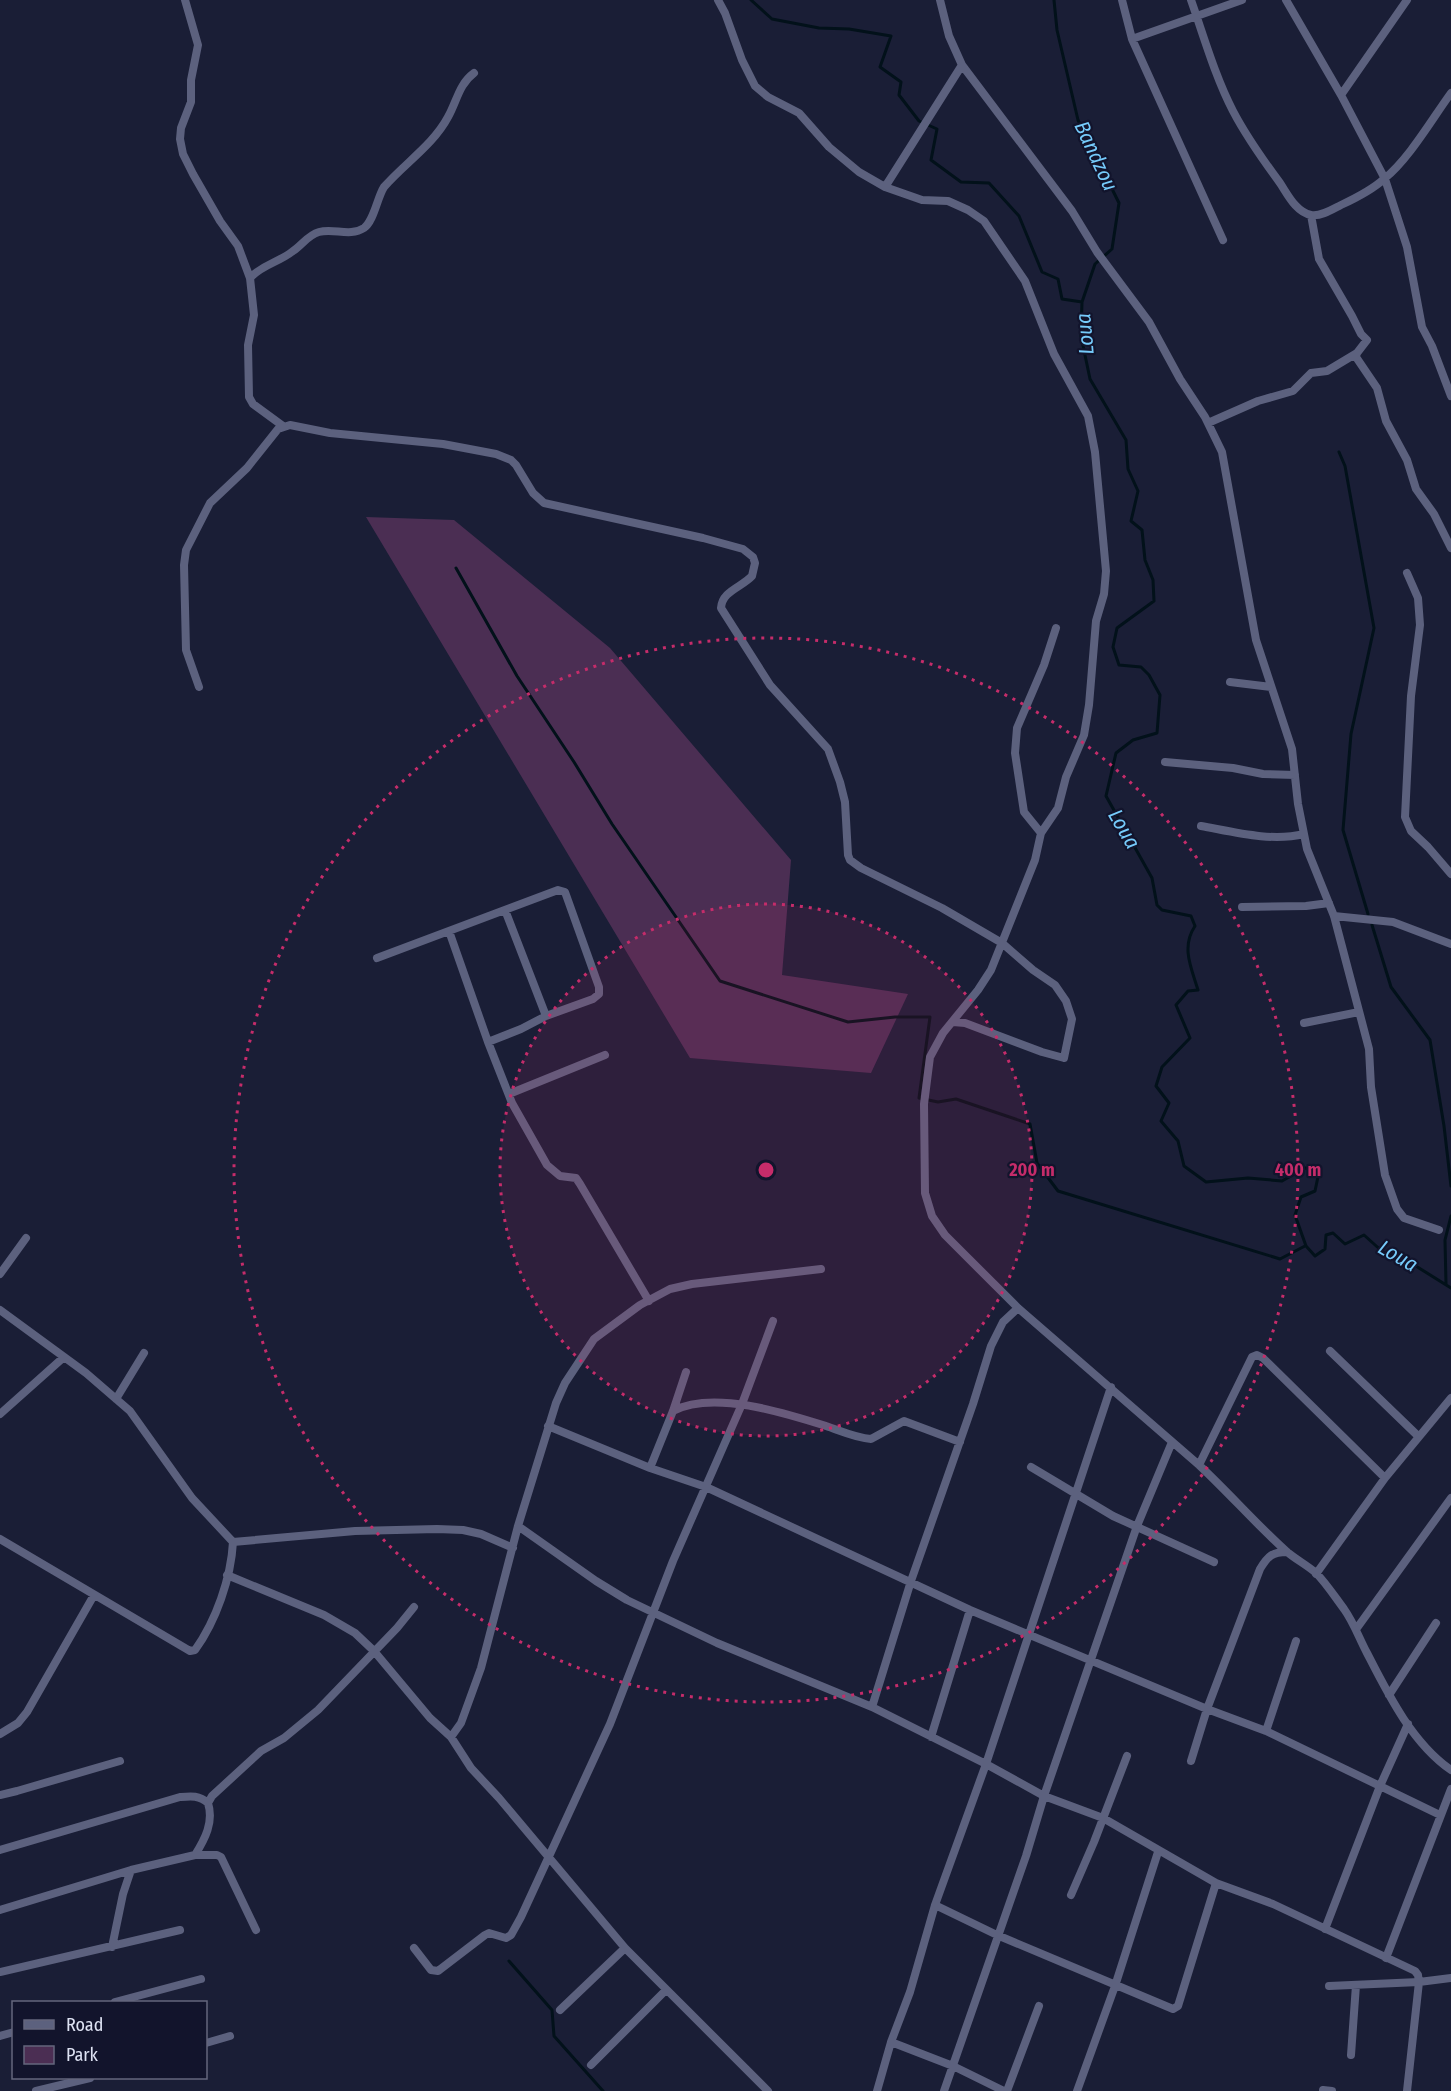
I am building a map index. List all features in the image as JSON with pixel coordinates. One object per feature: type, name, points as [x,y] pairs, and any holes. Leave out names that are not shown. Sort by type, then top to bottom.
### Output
[{"type":"street","points":[[184,0],[198,45],[191,80],[191,102],[181,129],[180,139],[183,154],[210,204],[238,246],[250,278],[254,315],[248,345],[249,397],[253,404],[283,426],[443,444],[496,454],[511,460],[516,465],[533,494],[543,503],[703,538],[743,549],[749,553],[755,563],[752,576],[722,599],[721,608],[770,685],[828,749],[843,791],[850,860],[861,868],[942,908],[1002,943],[1033,970],[1055,985],[1066,1001],[1072,1019],[1064,1058],[965,1023],[953,1022]]},
{"type":"street","points":[[717,0],[755,86],[768,97],[799,113],[829,147],[859,172],[885,187],[922,200],[948,201],[968,210],[984,221],[1025,281],[1054,354],[1088,416],[1095,452],[1106,571],[1104,594],[1096,621],[1089,705],[1084,735],[1066,777],[1058,808],[1041,833],[1035,860],[991,969],[939,1038],[930,1057],[924,1104],[925,1193],[932,1215],[945,1235],[1018,1308],[1199,1465],[1228,1491],[1287,1552],[1316,1574],[1357,1628],[1389,1695],[1408,1724],[1439,1762],[1451,1770]]},
{"type":"street","points":[[940,0],[949,36],[962,65],[1072,211],[1106,265],[1149,322],[1180,380],[1208,423],[1222,452],[1256,640],[1292,749],[1307,849],[1334,916],[1370,1049],[1371,1088],[1385,1176],[1397,1209],[1404,1218],[1439,1230]]},
{"type":"street","points":[[1122,0],[1132,39],[1223,240]]},
{"type":"street","points":[[1191,0],[1233,111],[1256,149],[1298,208],[1311,215],[1325,213],[1385,179],[1420,137],[1451,93]]},
{"type":"street","points":[[1132,39],[1242,0]]},
{"type":"street","points":[[1287,0],[1385,179],[1407,247],[1422,327],[1432,345],[1451,396]]},
{"type":"street","points":[[1341,95],[1407,0]]},
{"type":"street","points":[[885,187],[962,65]]},
{"type":"street","points":[[250,278],[266,264],[294,251],[310,236],[326,231],[351,233],[363,229],[368,224],[378,196],[384,187],[440,131],[457,99],[461,86],[474,73]]},
{"type":"street","points":[[1208,423],[1258,401],[1293,391],[1311,373],[1327,371],[1357,353],[1367,340],[1361,334],[1319,260],[1311,215]]},
{"type":"street","points":[[1357,353],[1356,357],[1377,388],[1386,421],[1407,460],[1416,489],[1434,514],[1451,548]]},
{"type":"street","points":[[199,687],[186,650],[184,565],[186,550],[210,503],[235,481],[272,435],[283,426]]},
{"type":"street","points":[[1407,573],[1418,598],[1420,625],[1411,696],[1405,817],[1411,831],[1451,874]]},
{"type":"street","points":[[1041,833],[1024,812],[1015,753],[1017,728],[1044,665],[1056,628]]},
{"type":"street","points":[[1230,682],[1271,687]]},
{"type":"street","points":[[1165,762],[1233,768],[1263,774],[1295,775]]},
{"type":"street","points":[[1201,826],[1269,837],[1290,838],[1304,834]]},
{"type":"street","points":[[377,958],[563,890],[567,894],[599,987],[599,994],[593,999],[546,1016],[488,1042]]},
{"type":"street","points":[[1242,907],[1306,906],[1329,903]]},
{"type":"street","points":[[506,910],[546,1016]]},
{"type":"street","points":[[1334,916],[1393,922],[1451,944]]},
{"type":"street","points":[[449,931],[509,1094],[547,1165],[560,1176],[576,1178],[649,1301]]},
{"type":"street","points":[[1304,1023],[1359,1012]]},
{"type":"street","points":[[509,1094],[605,1055]]},
{"type":"street","points":[[0,1274],[26,1238]]},
{"type":"street","points":[[451,1737],[460,1723],[481,1668],[518,1526],[548,1426],[565,1383],[594,1339],[628,1313],[670,1289],[692,1284],[821,1269]]},
{"type":"street","points":[[872,1707],[911,1581],[995,1335],[1003,1322],[1018,1308]]},
{"type":"street","points":[[0,1310],[86,1372],[130,1411],[192,1498],[233,1542],[232,1557],[220,1598],[203,1638],[195,1650],[190,1651],[0,1539]]},
{"type":"street","points":[[414,1948],[434,1972],[489,1933],[506,1938],[511,1935],[544,1864],[549,1859],[610,1724],[673,1561],[742,1404],[772,1321]]},
{"type":"street","points":[[1330,1351],[1418,1436]]},
{"type":"street","points":[[116,1399],[144,1353]]},
{"type":"street","points":[[1199,1465],[1252,1357],[1257,1355],[1263,1358],[1385,1478]]},
{"type":"street","points":[[0,1414],[64,1357]]},
{"type":"street","points":[[650,1468],[673,1412],[686,1372]]},
{"type":"street","points":[[877,2091],[935,1905],[986,1764],[1111,1387]]},
{"type":"street","points":[[1316,1574],[1385,1478],[1451,1398]]},
{"type":"street","points":[[673,1412],[693,1405],[742,1404],[790,1414],[866,1438],[875,1437],[893,1425],[904,1421],[960,1442]]},
{"type":"street","points":[[548,1426],[650,1468],[706,1487],[970,1610],[1207,1709],[1266,1731],[1440,1815]]},
{"type":"street","points":[[944,2091],[1026,1856],[1090,1659],[1137,1526],[1172,1442]]},
{"type":"street","points":[[1031,1467],[1113,1516],[1214,1562]]},
{"type":"street","points":[[1357,1628],[1451,1498]]},
{"type":"street","points":[[518,1526],[627,1600],[717,1643],[872,1707],[1044,1796],[1103,1818],[1158,1852],[1216,1883],[1273,1904],[1415,1971],[1419,1982],[1407,2091]]},
{"type":"street","points":[[233,1542],[354,1531],[437,1529],[463,1530],[481,1534],[513,1548]]},
{"type":"street","points":[[1191,1761],[1207,1709],[1260,1569],[1267,1557],[1276,1552],[1287,1552]]},
{"type":"street","points":[[227,1575],[324,1615],[355,1633],[374,1651],[430,1718],[451,1737],[471,1768],[625,1948],[768,2091]]},
{"type":"street","points":[[0,1734],[18,1723],[27,1712],[94,1595]]},
{"type":"street","points":[[208,1803],[261,1751],[284,1738],[318,1710],[414,1607]]},
{"type":"street","points":[[931,1737],[970,1610]]},
{"type":"street","points":[[1389,1695],[1436,1623]]},
{"type":"street","points":[[1266,1731],[1296,1641]]},
{"type":"street","points":[[1325,1929],[1380,1786],[1408,1724]]},
{"type":"street","points":[[1071,1895],[1127,1756]]},
{"type":"street","points":[[0,1795],[120,1761]]},
{"type":"street","points":[[1386,1958],[1451,1789]]},
{"type":"street","points":[[0,1850],[180,1797],[193,1796],[202,1798],[208,1803],[210,1811],[210,1823],[204,1841],[195,1855]]},
{"type":"street","points":[[1077,2091],[1115,1986],[1158,1852]]},
{"type":"street","points":[[0,1910],[131,1870],[195,1855],[217,1855],[221,1857],[256,1930]]},
{"type":"street","points":[[112,1947],[123,1894],[131,1870]]},
{"type":"street","points":[[935,1905],[997,1935],[1173,2009],[1177,2007],[1216,1883]]},
{"type":"street","points":[[0,1972],[180,1930]]},
{"type":"street","points":[[560,2010],[625,1948]]},
{"type":"street","points":[[1329,1986],[1419,1982],[1451,1978]]},
{"type":"street","points":[[119,2001],[201,1979]]},
{"type":"street","points":[[1351,2055],[1356,1985]]},
{"type":"street","points":[[591,2065],[666,1990]]},
{"type":"street","points":[[891,2042],[953,2066],[1006,2091],[1039,2006]]},
{"type":"street","points":[[207,2043],[230,2036]]},
{"type":"street","points":[[36,2091],[86,2079]]},
{"type":"green space","points":[[366,517],[454,520],[610,648],[791,860],[782,975],[908,994],[871,1073],[690,1058]]},
{"type":"waterway","name":"Loua","points":[[751,0],[772,19],[819,28],[849,29],[891,36],[880,67],[901,82],[899,95],[919,121],[937,129],[931,160],[961,182],[989,183],[1019,216],[1042,272],[1058,279],[1062,299],[1082,302],[1081,336],[1090,379],[1126,440],[1128,469],[1138,491],[1131,521],[1142,530],[1145,560],[1153,580],[1154,601],[1117,628],[1113,647],[1119,665],[1141,667],[1149,675],[1160,695],[1157,733],[1133,740],[1116,753],[1106,796],[1152,878],[1157,905],[1162,910],[1191,916],[1195,926],[1188,949],[1190,965],[1198,990],[1188,991],[1176,1005],[1190,1038],[1162,1067],[1156,1086],[1169,1103],[1161,1121],[1178,1141],[1184,1166],[1206,1182],[1248,1178],[1282,1181],[1305,1168],[1319,1172],[1315,1191],[1301,1197],[1295,1215],[1306,1246],[1315,1256],[1325,1249],[1326,1235],[1333,1233],[1345,1244],[1364,1235],[1384,1253],[1403,1258],[1451,1288]]},
{"type":"waterway","name":"Bandzou","points":[[1054,0],[1057,30],[1078,120],[1119,203],[1112,249],[1095,264],[1082,302]]},
{"type":"waterway","points":[[1339,452],[1345,466],[1374,628],[1351,734],[1343,830],[1368,914]]},
{"type":"waterway","points":[[456,568],[517,676],[612,824],[720,981],[848,1022],[895,1017],[930,1017],[919,1098],[938,1102],[956,1099],[1030,1124],[1037,1163],[1058,1191],[1280,1259],[1305,1246]]},
{"type":"waterway","points":[[1372,925],[1391,987],[1430,1040],[1451,1186]]},
{"type":"waterway","points":[[1446,1284],[1445,1240],[1451,1216]]},
{"type":"waterway","points":[[509,1961],[552,2010],[554,2036],[603,2091]]}]
